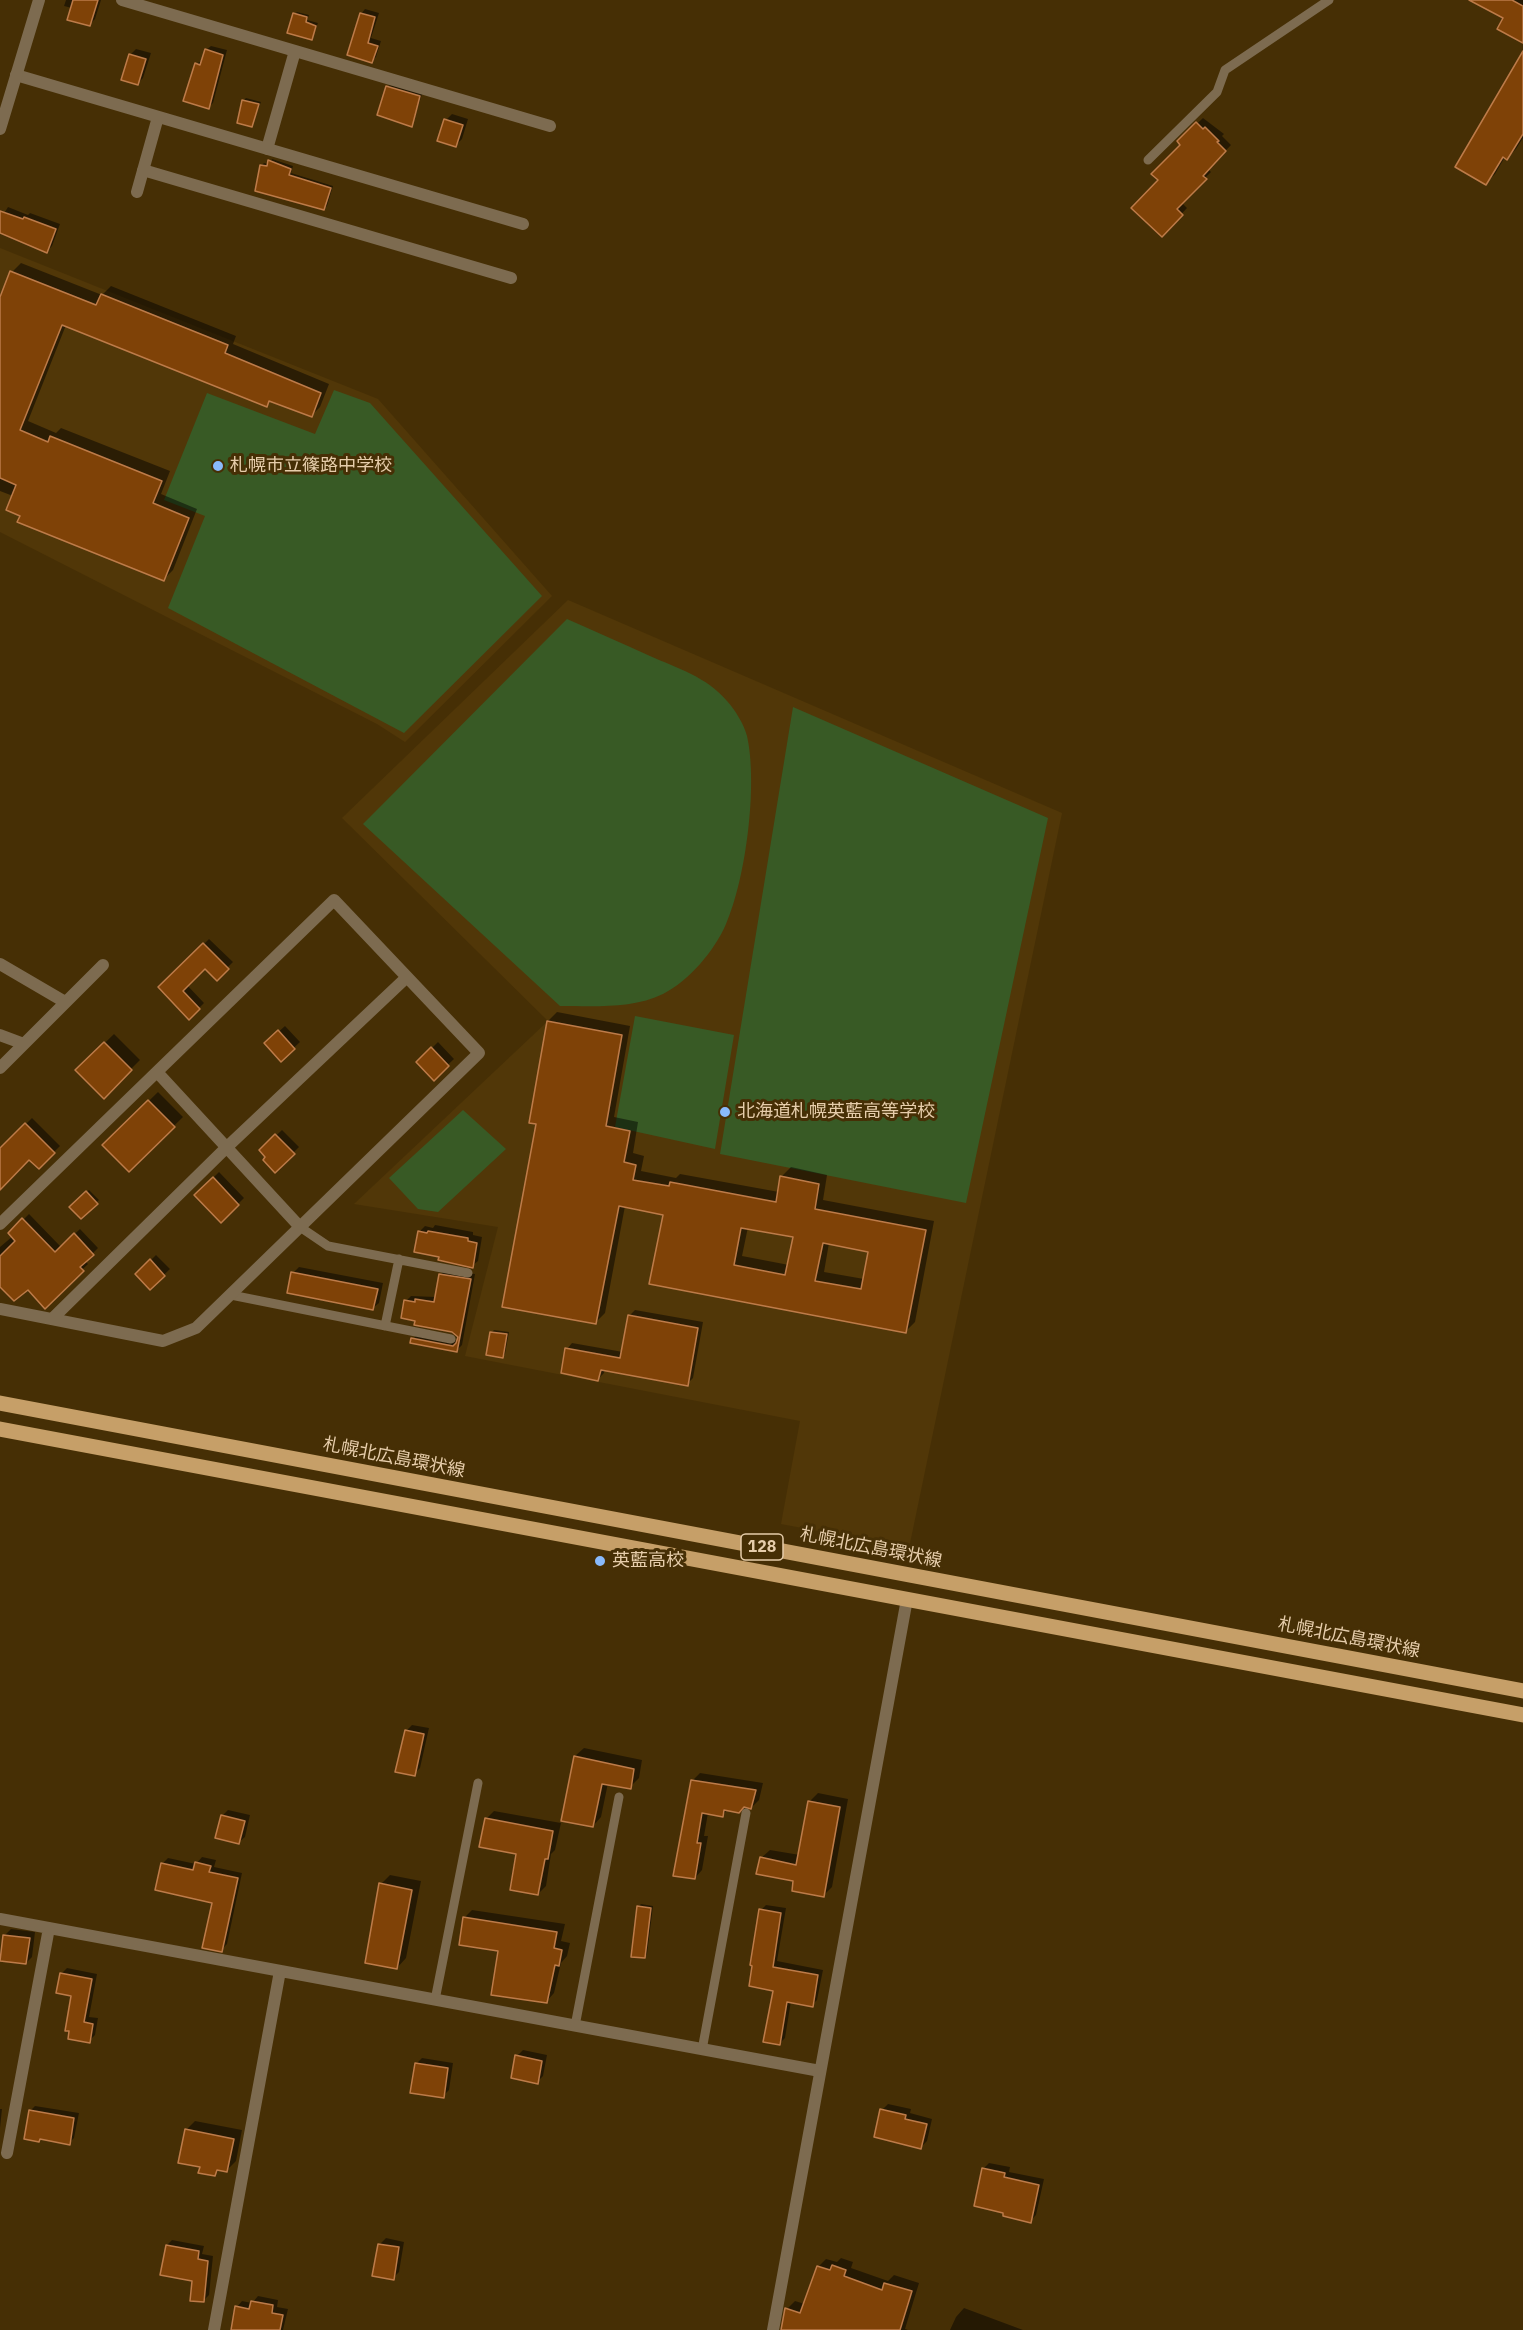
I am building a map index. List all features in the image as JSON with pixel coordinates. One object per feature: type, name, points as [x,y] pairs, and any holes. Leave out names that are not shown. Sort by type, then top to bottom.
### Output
[{"type":"main road","name":"札幌北広島環状線","points":[[0,1403],[1523,1691]]},
{"type":"main road","name":"128","points":[[0,1429],[1523,1714]]},
{"type":"street","points":[[122,0],[550,126]]},
{"type":"street","points":[[0,129],[36,1]]},
{"type":"street","points":[[267,149],[296,51]]},
{"type":"street","points":[[16,75],[523,224]]},
{"type":"street","points":[[137,192],[158,117]]},
{"type":"street","points":[[143,170],[511,278]]},
{"type":"street","points":[[0,1224],[334,900],[478,1053],[196,1328],[163,1341],[0,1309]]},
{"type":"street","points":[[0,964],[65,1002]]},
{"type":"street","points":[[0,1068],[103,965]]},
{"type":"street","points":[[52,1319],[227,1147],[407,977]]},
{"type":"street","points":[[0,1035],[24,1044]]},
{"type":"street","points":[[157,1072],[300,1227]]},
{"type":"street","points":[[773,2330],[907,1599]]},
{"type":"street","points":[[0,1919],[820,2071]]},
{"type":"street","points":[[7,2153],[49,1928]]},
{"type":"street","points":[[214,2330],[280,1971]]},
{"type":"lane","points":[[1148,160],[1217,92],[1225,70],[1329,0]]},
{"type":"lane","points":[[300,1227],[328,1246],[468,1273]]},
{"type":"lane","points":[[385,1326],[399,1259]]},
{"type":"lane","points":[[231,1295],[451,1339]]},
{"type":"lane","points":[[435,2000],[478,1783]]},
{"type":"lane","points":[[575,2026],[619,1797]]},
{"type":"lane","points":[[702,2050],[746,1813]]},
{"type":"shaded area","name":"札幌市立篠路中学校","points":[[0,248],[378,399],[552,596],[405,742],[377,724],[0,532]]},
{"type":"shaded area","name":"北海道札幌英藍高等学校","points":[[568,600],[1062,813],[909,1548],[781,1524],[800,1421],[465,1356],[498,1227],[354,1204],[548,1021],[342,818]]},
{"type":"green space","points":[[334,390],[370,403],[542,596],[404,733],[168,608],[205,516],[164,500],[207,393],[315,434]]},
{"type":"green space","points":[[567,619],[701,679],[719,693],[736,713],[747,736],[750,756],[750,805],[744,857],[733,905],[721,934],[700,964],[673,988],[651,999],[613,1006],[560,1006],[363,824]]},
{"type":"green space","points":[[793,707],[1048,818],[966,1203],[720,1154]]},
{"type":"green space","points":[[635,1016],[734,1035],[715,1149],[615,1127]]},
{"type":"green space","points":[[463,1110],[506,1149],[438,1212],[418,1209],[389,1178]]},
{"type":"building","points":[[73,0],[98,0],[90,26],[67,20]]},
{"type":"building","points":[[1469,0],[1512,0],[1523,6],[1523,43],[1497,29],[1503,18]]},
{"type":"building","points":[[293,13],[307,17],[306,22],[316,26],[312,40],[287,33]]},
{"type":"building","points":[[360,13],[375,17],[368,43],[378,46],[372,63],[347,55]]},
{"type":"building","points":[[205,49],[223,55],[209,109],[183,101],[195,63],[200,65]]},
{"type":"building","points":[[1523,51],[1523,134],[1507,160],[1503,157],[1486,185],[1455,167]]},
{"type":"building","points":[[129,54],[146,59],[138,85],[121,80]]},
{"type":"building","points":[[386,86],[420,96],[412,127],[377,115]]},
{"type":"building","points":[[242,100],[259,104],[252,127],[237,123]]},
{"type":"building","points":[[444,119],[463,125],[456,147],[437,141]]},
{"type":"building","points":[[1196,122],[1203,129],[1205,127],[1226,151],[1203,176],[1207,179],[1177,209],[1183,215],[1162,237],[1131,208],[1158,180],[1151,174],[1180,145],[1177,141]]},
{"type":"building","points":[[268,160],[291,169],[289,175],[331,188],[324,210],[255,191],[260,165],[267,166]]},
{"type":"building","points":[[0,211],[56,229],[47,253],[0,233]]},
{"type":"building","points":[[10,271],[96,305],[101,294],[228,345],[225,353],[321,393],[312,417],[269,401],[267,407],[62,325],[20,430],[48,442],[50,436],[162,481],[153,503],[189,518],[164,581],[17,522],[20,516],[6,510],[16,485],[0,478],[0,297]]},
{"type":"building","points":[[203,943],[229,969],[217,981],[205,969],[183,991],[200,1009],[189,1020],[158,987]]},
{"type":"building","points":[[547,1021],[622,1035],[606,1126],[630,1131],[624,1162],[636,1165],[633,1180],[669,1186],[670,1182],[776,1202],[780,1176],[819,1184],[815,1209],[926,1230],[906,1333],[649,1284],[663,1215],[619,1206],[596,1324],[502,1307],[536,1124],[529,1123]],"holes":[[[741,1228],[793,1237],[785,1275],[734,1265]],[[823,1243],[868,1252],[861,1289],[815,1281]]]},
{"type":"building","points":[[278,1030],[295,1049],[281,1062],[264,1043]]},
{"type":"building","points":[[104,1042],[132,1070],[104,1099],[75,1070]]},
{"type":"building","points":[[431,1047],[449,1066],[434,1081],[416,1062]]},
{"type":"building","points":[[148,1100],[175,1127],[129,1172],[102,1145]]},
{"type":"building","points":[[25,1123],[55,1153],[39,1169],[29,1160],[0,1190],[0,1148]]},
{"type":"building","points":[[275,1134],[295,1154],[275,1173],[263,1160],[265,1157],[259,1150]]},
{"type":"building","points":[[213,1177],[239,1205],[221,1223],[194,1195]]},
{"type":"building","points":[[86,1191],[98,1204],[81,1219],[69,1207]]},
{"type":"building","points":[[22,1218],[55,1252],[74,1233],[94,1255],[80,1267],[84,1271],[45,1309],[28,1290],[14,1301],[0,1287],[0,1256],[15,1241],[8,1233]]},
{"type":"building","points":[[418,1231],[468,1238],[468,1241],[477,1243],[473,1268],[414,1252]]},
{"type":"building","points":[[150,1259],[165,1276],[150,1290],[135,1274]]},
{"type":"building","points":[[291,1272],[378,1289],[373,1310],[287,1293]]},
{"type":"building","points":[[439,1274],[471,1279],[457,1352],[410,1343],[411,1338],[453,1346],[458,1337],[452,1332],[414,1325],[415,1321],[401,1318],[404,1300],[434,1302]]},
{"type":"building","points":[[628,1315],[698,1328],[688,1386],[601,1370],[598,1381],[561,1373],[565,1348],[620,1358]]},
{"type":"building","points":[[490,1332],[507,1334],[503,1358],[486,1355]]},
{"type":"building","points":[[405,1730],[424,1734],[415,1776],[395,1772]]},
{"type":"building","points":[[574,1756],[634,1769],[631,1789],[602,1784],[593,1827],[561,1821]]},
{"type":"building","points":[[691,1780],[756,1790],[751,1809],[744,1807],[739,1813],[724,1810],[723,1817],[702,1813],[697,1843],[701,1843],[695,1879],[673,1876]]},
{"type":"building","points":[[808,1801],[840,1807],[824,1897],[792,1891],[793,1881],[756,1874],[760,1857],[796,1865]]},
{"type":"building","points":[[221,1815],[245,1821],[239,1844],[215,1838]]},
{"type":"building","points":[[485,1818],[553,1831],[538,1895],[510,1890],[516,1854],[479,1847]]},
{"type":"building","points":[[195,1862],[211,1866],[209,1872],[238,1878],[222,1952],[202,1948],[212,1903],[155,1890],[161,1863],[193,1870]]},
{"type":"building","points":[[379,1883],[412,1890],[397,1969],[365,1963]]},
{"type":"building","points":[[637,1906],[651,1908],[645,1958],[631,1957]]},
{"type":"building","points":[[759,1909],[781,1913],[773,1967],[818,1975],[813,2007],[787,2002],[780,2045],[763,2042],[773,1991],[749,1986]]},
{"type":"building","points":[[463,1917],[557,1932],[554,1948],[562,1950],[559,1966],[555,1965],[547,2003],[491,1995],[498,1951],[459,1945]]},
{"type":"building","points":[[3,1935],[30,1938],[26,1964],[0,1961]]},
{"type":"building","points":[[60,1973],[92,1979],[84,2022],[93,2024],[90,2043],[68,2039],[69,2031],[65,2031],[71,1996],[56,1993]]},
{"type":"building","points":[[515,2055],[542,2061],[538,2084],[511,2078]]},
{"type":"building","points":[[415,2063],[448,2068],[444,2098],[410,2093]]},
{"type":"building","points":[[880,2109],[906,2115],[905,2119],[927,2124],[921,2149],[874,2137]]},
{"type":"building","points":[[29,2110],[74,2118],[70,2145],[40,2139],[39,2142],[24,2139]]},
{"type":"building","points":[[185,2129],[234,2139],[227,2172],[217,2170],[215,2176],[198,2173],[200,2167],[178,2163]]},
{"type":"building","points":[[982,2168],[1005,2173],[1004,2177],[1039,2185],[1031,2223],[974,2206]]},
{"type":"building","points":[[378,2244],[399,2247],[394,2280],[372,2276]]},
{"type":"building","points":[[166,2245],[199,2251],[198,2259],[208,2261],[204,2302],[190,2301],[192,2281],[160,2275]]},
{"type":"building","points":[[832,2265],[846,2270],[844,2276],[882,2290],[884,2283],[912,2291],[900,2330],[781,2330],[785,2308],[800,2313],[817,2266],[830,2270]]},
{"type":"building","points":[[251,2301],[273,2305],[272,2313],[283,2315],[280,2330],[231,2330],[235,2306],[249,2309]]},
{"type":"place","name":"札幌市立篠路中学校","points":[[218,466]]},
{"type":"place","name":"北海道札幌英藍高等学校","points":[[725,1112]]},
{"type":"place","name":"英藍高校","points":[[600,1561]]}]
